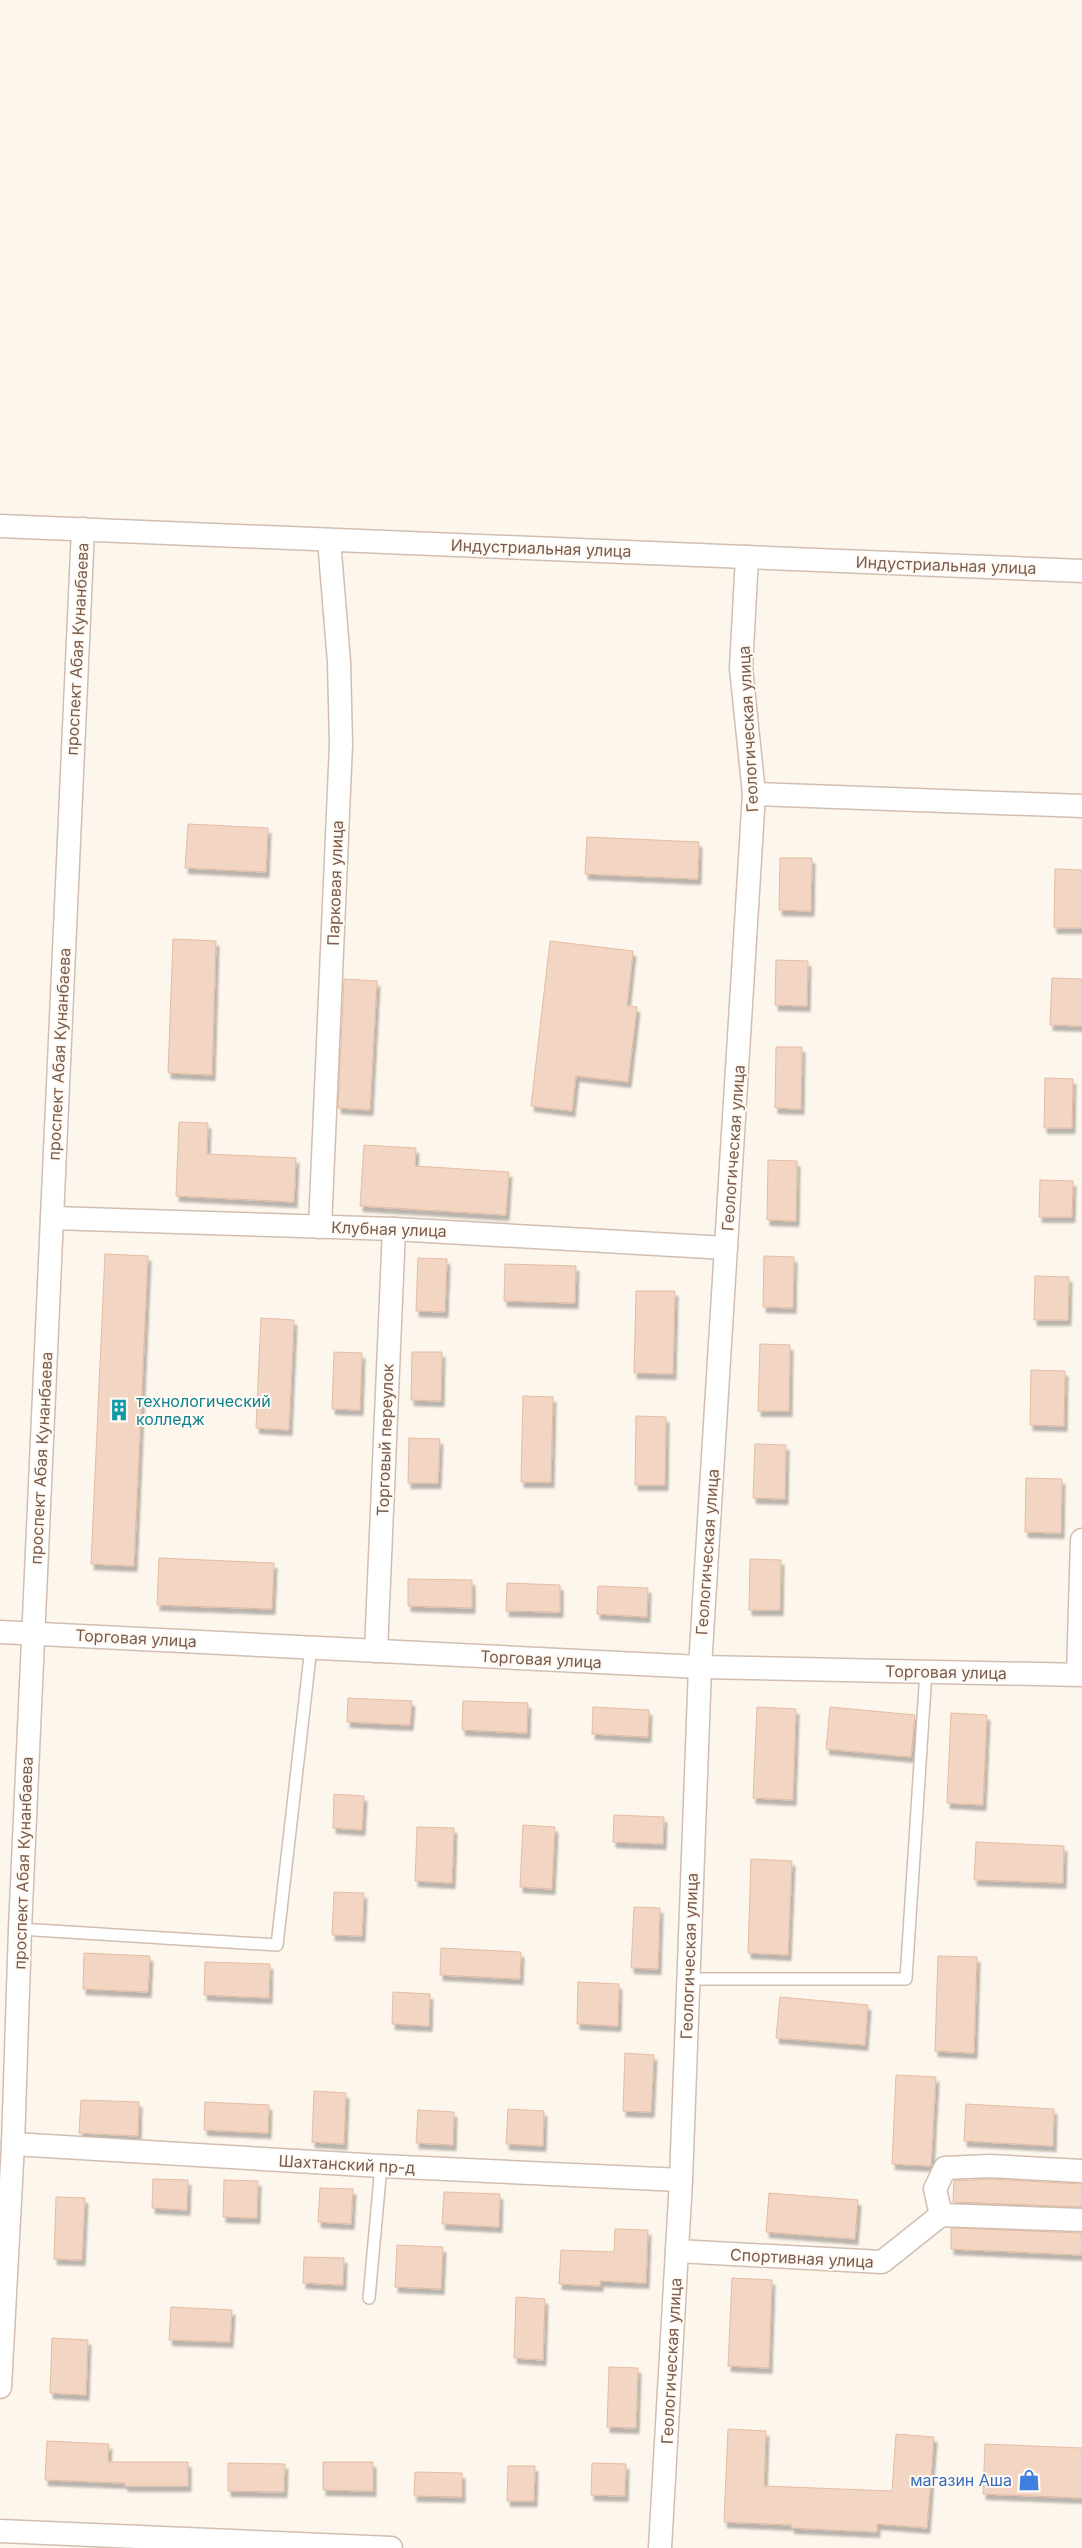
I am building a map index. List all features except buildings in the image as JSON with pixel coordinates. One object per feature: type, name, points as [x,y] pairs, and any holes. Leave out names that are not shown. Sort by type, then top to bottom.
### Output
[{"type":"street","name":"Индустриальная улица","points":[[0,526],[1082,571]]},
{"type":"street","name":"проспект Абая Кунанбаева","points":[[0,2387],[13,2144],[20,1929],[83,529]]},
{"type":"street","name":"Парковая улица","points":[[320,1226],[341,744],[339,662],[329,540]]},
{"type":"street","name":"Геологическая улица","points":[[660,2548],[681,2180],[700,1667],[754,794],[741,668],[746,557]]},
{"type":"street","points":[[754,794],[1082,806]]},
{"type":"street","name":"Клубная улица","points":[[52,1218],[394,1229],[726,1248]]},
{"type":"street","name":"Торговый переулок","points":[[376,1651],[394,1229]]},
{"type":"street","points":[[1080,1675],[1082,1540]]},
{"type":"street","name":"Торговая улица","points":[[0,1632],[33,1632],[700,1667],[1080,1675]]},
{"type":"street","name":"Шахтанский пр-д","points":[[13,2144],[381,2166],[681,2180]]},
{"type":"street","points":[[1082,2171],[990,2166],[945,2168],[935,2189],[941,2215],[1082,2220]]},
{"type":"street","name":"Спортивная улица","points":[[677,2250],[882,2262],[941,2215]]},
{"type":"street","points":[[0,2531],[391,2548]]},
{"type":"lane","points":[[20,1929],[277,1945],[311,1647]]},
{"type":"lane","points":[[688,1979],[906,1979],[926,1671]]},
{"type":"lane","points":[[369,2298],[381,2166]]},
{"type":"place","name":"технологический колледж","points":[[119,1410]]},
{"type":"place","name":"магазин Аша","points":[[1029,2480]]}]
